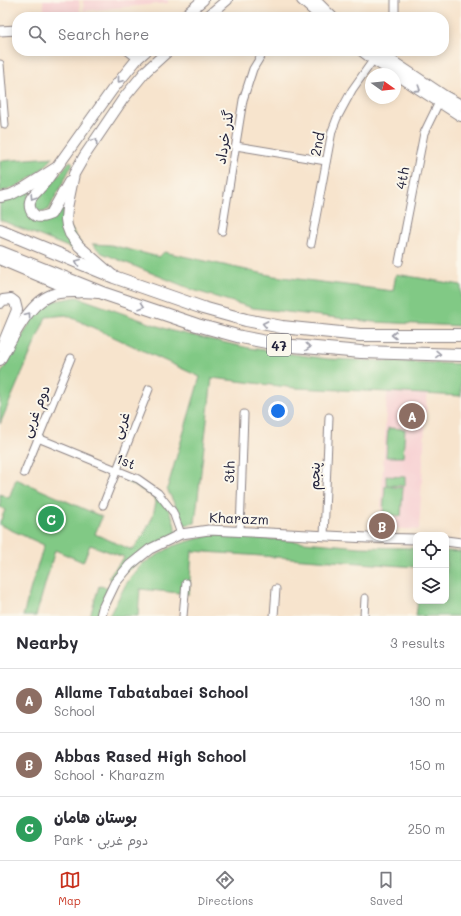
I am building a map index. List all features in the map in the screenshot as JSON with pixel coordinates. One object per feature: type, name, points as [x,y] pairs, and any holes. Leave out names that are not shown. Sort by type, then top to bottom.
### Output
[{"type":"highway","name":"47","points":[[0,230],[114,277],[210,310],[246,320],[282,327],[360,335],[461,335]]},
{"type":"highway","name":"47","points":[[0,252],[105,294],[197,325],[242,337],[282,345],[361,352],[461,355]]},
{"type":"main road","points":[[189,12],[203,0]]},
{"type":"main road","points":[[213,12],[227,0]]},
{"type":"main road","points":[[302,0],[315,12]]},
{"type":"main road","points":[[315,0],[327,12]]},
{"type":"main road","points":[[141,56],[112,90],[57,167],[32,197],[30,209],[35,216],[43,217],[51,214],[85,155],[124,99],[146,71],[162,56]]},
{"type":"main road","points":[[380,56],[441,99],[461,116]]},
{"type":"main road","points":[[441,99],[461,105]]},
{"type":"main road","points":[[0,197],[10,195],[24,188],[57,167]]},
{"type":"main road","points":[[74,174],[66,218],[70,234],[79,246],[114,277]]},
{"type":"main road","points":[[0,259],[78,292]]},
{"type":"main road","points":[[0,360],[28,314],[36,304],[48,296],[57,293],[78,292],[105,294]]},
{"type":"main road","points":[[0,303],[3,300],[10,299],[15,302],[17,310],[0,352]]},
{"type":"street","points":[[395,0],[395,12]]},
{"type":"street","points":[[0,31],[12,30]]},
{"type":"street","name":"گذر خرداد","points":[[222,231],[243,100],[253,69],[261,56]]},
{"type":"street","name":"2nd","points":[[311,244],[332,131],[337,118],[352,90],[376,56]]},
{"type":"street","points":[[0,64],[5,125]]},
{"type":"street","name":"4th","points":[[400,262],[424,133],[441,99]]},
{"type":"street","points":[[236,146],[326,162]]},
{"type":"street","name":"دوم غربی","points":[[24,473],[70,358]]},
{"type":"street","name":"غربی","points":[[103,505],[149,389]]},
{"type":"street","name":"3th","points":[[240,532],[244,414]]},
{"type":"street","name":"پنجم","points":[[324,536],[329,417]]},
{"type":"street","name":"1st","points":[[38,438],[138,479],[158,493],[173,512],[182,534]]},
{"type":"street","name":"Kharazm","points":[[101,616],[103,608],[115,583],[130,565],[150,549],[182,534],[209,530],[413,539]]},
{"type":"street","points":[[449,542],[461,543]]},
{"type":"street","points":[[183,616],[186,583]]},
{"type":"street","points":[[274,616],[276,589]]},
{"type":"street","points":[[364,616],[365,598]]},
{"type":"shaded area","points":[[43,0],[79,0],[80,12],[44,12]]},
{"type":"shaded area","points":[[83,0],[168,0],[168,3],[84,11]]},
{"type":"shaded area","points":[[387,392],[427,394],[419,530],[380,527]]},
{"type":"green space","points":[[54,157],[30,179],[15,187],[0,192],[0,161]]},
{"type":"green space","points":[[70,161],[73,163],[49,209],[44,212],[37,211],[34,207],[34,201],[48,188]]},
{"type":"green space","points":[[37,185],[28,197],[41,220],[68,190],[63,216],[88,255],[0,220],[0,201]]},
{"type":"green space","points":[[92,244],[111,245],[159,257],[164,252],[274,276],[393,291],[396,274],[461,285],[461,326],[373,322],[253,308],[196,291],[102,253]]},
{"type":"green space","points":[[77,297],[172,331],[249,348],[328,359],[461,364],[461,396],[296,388],[212,378],[195,523],[185,525],[167,489],[200,377],[66,315],[46,317],[0,424],[0,375],[35,314],[55,301]]},
{"type":"green space","points":[[388,428],[405,429],[403,457],[386,457]]},
{"type":"green space","points":[[386,476],[405,477],[405,486],[386,485]]},
{"type":"green space","points":[[16,479],[102,517],[95,534],[132,550],[143,536],[152,518],[156,503],[154,497],[126,482],[127,480],[147,489],[164,503],[172,516],[177,534],[114,581],[108,578],[124,557],[90,545],[83,562],[55,550],[36,616],[23,616],[44,545],[0,525],[5,510],[0,507],[0,494],[9,498]]},
{"type":"green space","points":[[385,486],[403,488],[401,516],[383,515]]},
{"type":"green space","points":[[216,534],[359,547],[412,548],[413,567],[192,551],[189,594],[140,589],[138,616],[109,616],[126,584],[142,564],[173,546]]},
{"type":"green space","points":[[449,551],[461,552],[461,616],[416,616],[418,604],[449,604]]},
{"type":"green space","points":[[99,586],[111,588],[100,616],[90,616]]},
{"type":"place","name":"Allame Tabatabaei School","points":[[412,416]]},
{"type":"place","name":"بوستان هامان","points":[[51,519]]},
{"type":"place","name":"Abbas Rased High School","points":[[382,526]]}]
